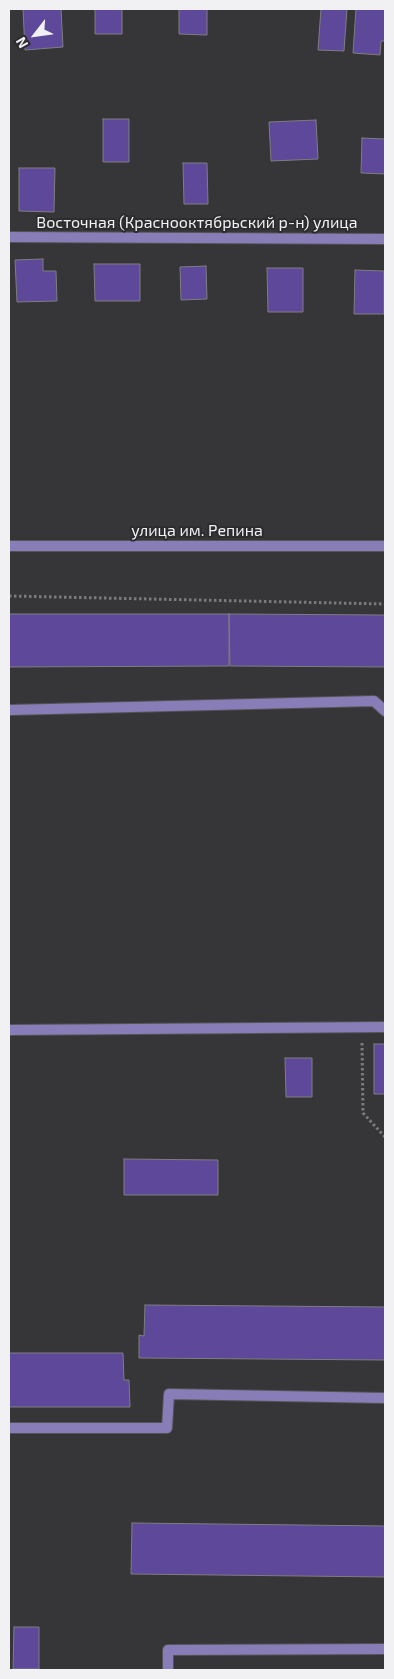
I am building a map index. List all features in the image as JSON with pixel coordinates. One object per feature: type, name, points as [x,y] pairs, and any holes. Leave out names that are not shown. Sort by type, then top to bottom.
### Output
[{"type":"street","name":"Восточная (Краснооктябрьский р-н) улица","points":[[9,237],[385,239]]},
{"type":"street","name":"улица им. Репина","points":[[9,546],[385,546]]},
{"type":"street","points":[[9,710],[374,701],[385,711]]},
{"type":"street","points":[[9,1030],[385,1027]]},
{"type":"street","points":[[9,1428],[167,1428],[169,1394],[385,1398]]},
{"type":"street","points":[[168,1670],[168,1650],[385,1649]]},
{"type":"path","points":[[9,596],[385,604]]},
{"type":"path","points":[[362,1027],[363,1113],[385,1137]]},
{"type":"building","points":[[23,9],[61,9],[63,47],[25,50]]},
{"type":"building","points":[[95,9],[122,9],[122,34],[95,34]]},
{"type":"building","points":[[179,9],[207,9],[207,35],[179,34]]},
{"type":"building","points":[[321,9],[347,9],[344,51],[318,50]]},
{"type":"building","points":[[356,9],[385,9],[385,41],[381,41],[380,55],[353,53]]},
{"type":"building","points":[[103,119],[129,119],[129,162],[103,162]]},
{"type":"building","points":[[316,120],[318,159],[271,161],[269,122]]},
{"type":"building","points":[[362,138],[385,139],[385,174],[361,173]]},
{"type":"building","points":[[183,163],[207,163],[208,204],[184,204]]},
{"type":"building","points":[[19,168],[55,168],[54,212],[19,211]]},
{"type":"building","points":[[43,259],[43,271],[56,271],[57,301],[17,302],[15,260]]},
{"type":"building","points":[[94,264],[140,264],[140,301],[95,301]]},
{"type":"building","points":[[206,266],[207,299],[181,300],[180,267]]},
{"type":"building","points":[[267,268],[303,268],[303,312],[268,312]]},
{"type":"building","points":[[355,270],[384,271],[384,314],[354,314]]},
{"type":"building","points":[[9,614],[229,614],[229,666],[9,667]]},
{"type":"building","points":[[229,614],[385,615],[385,667],[230,666]]},
{"type":"building","points":[[374,1044],[385,1044],[385,1094],[374,1094]]},
{"type":"building","points":[[285,1058],[312,1058],[312,1097],[286,1097]]},
{"type":"building","points":[[124,1159],[218,1160],[218,1195],[124,1195]]},
{"type":"building","points":[[145,1305],[385,1307],[385,1360],[139,1358],[139,1335],[144,1336]]},
{"type":"building","points":[[9,1353],[123,1353],[124,1380],[129,1380],[130,1407],[9,1407]]},
{"type":"building","points":[[132,1523],[385,1526],[385,1577],[131,1574]]},
{"type":"building","points":[[14,1627],[39,1627],[39,1669],[13,1669]]}]
